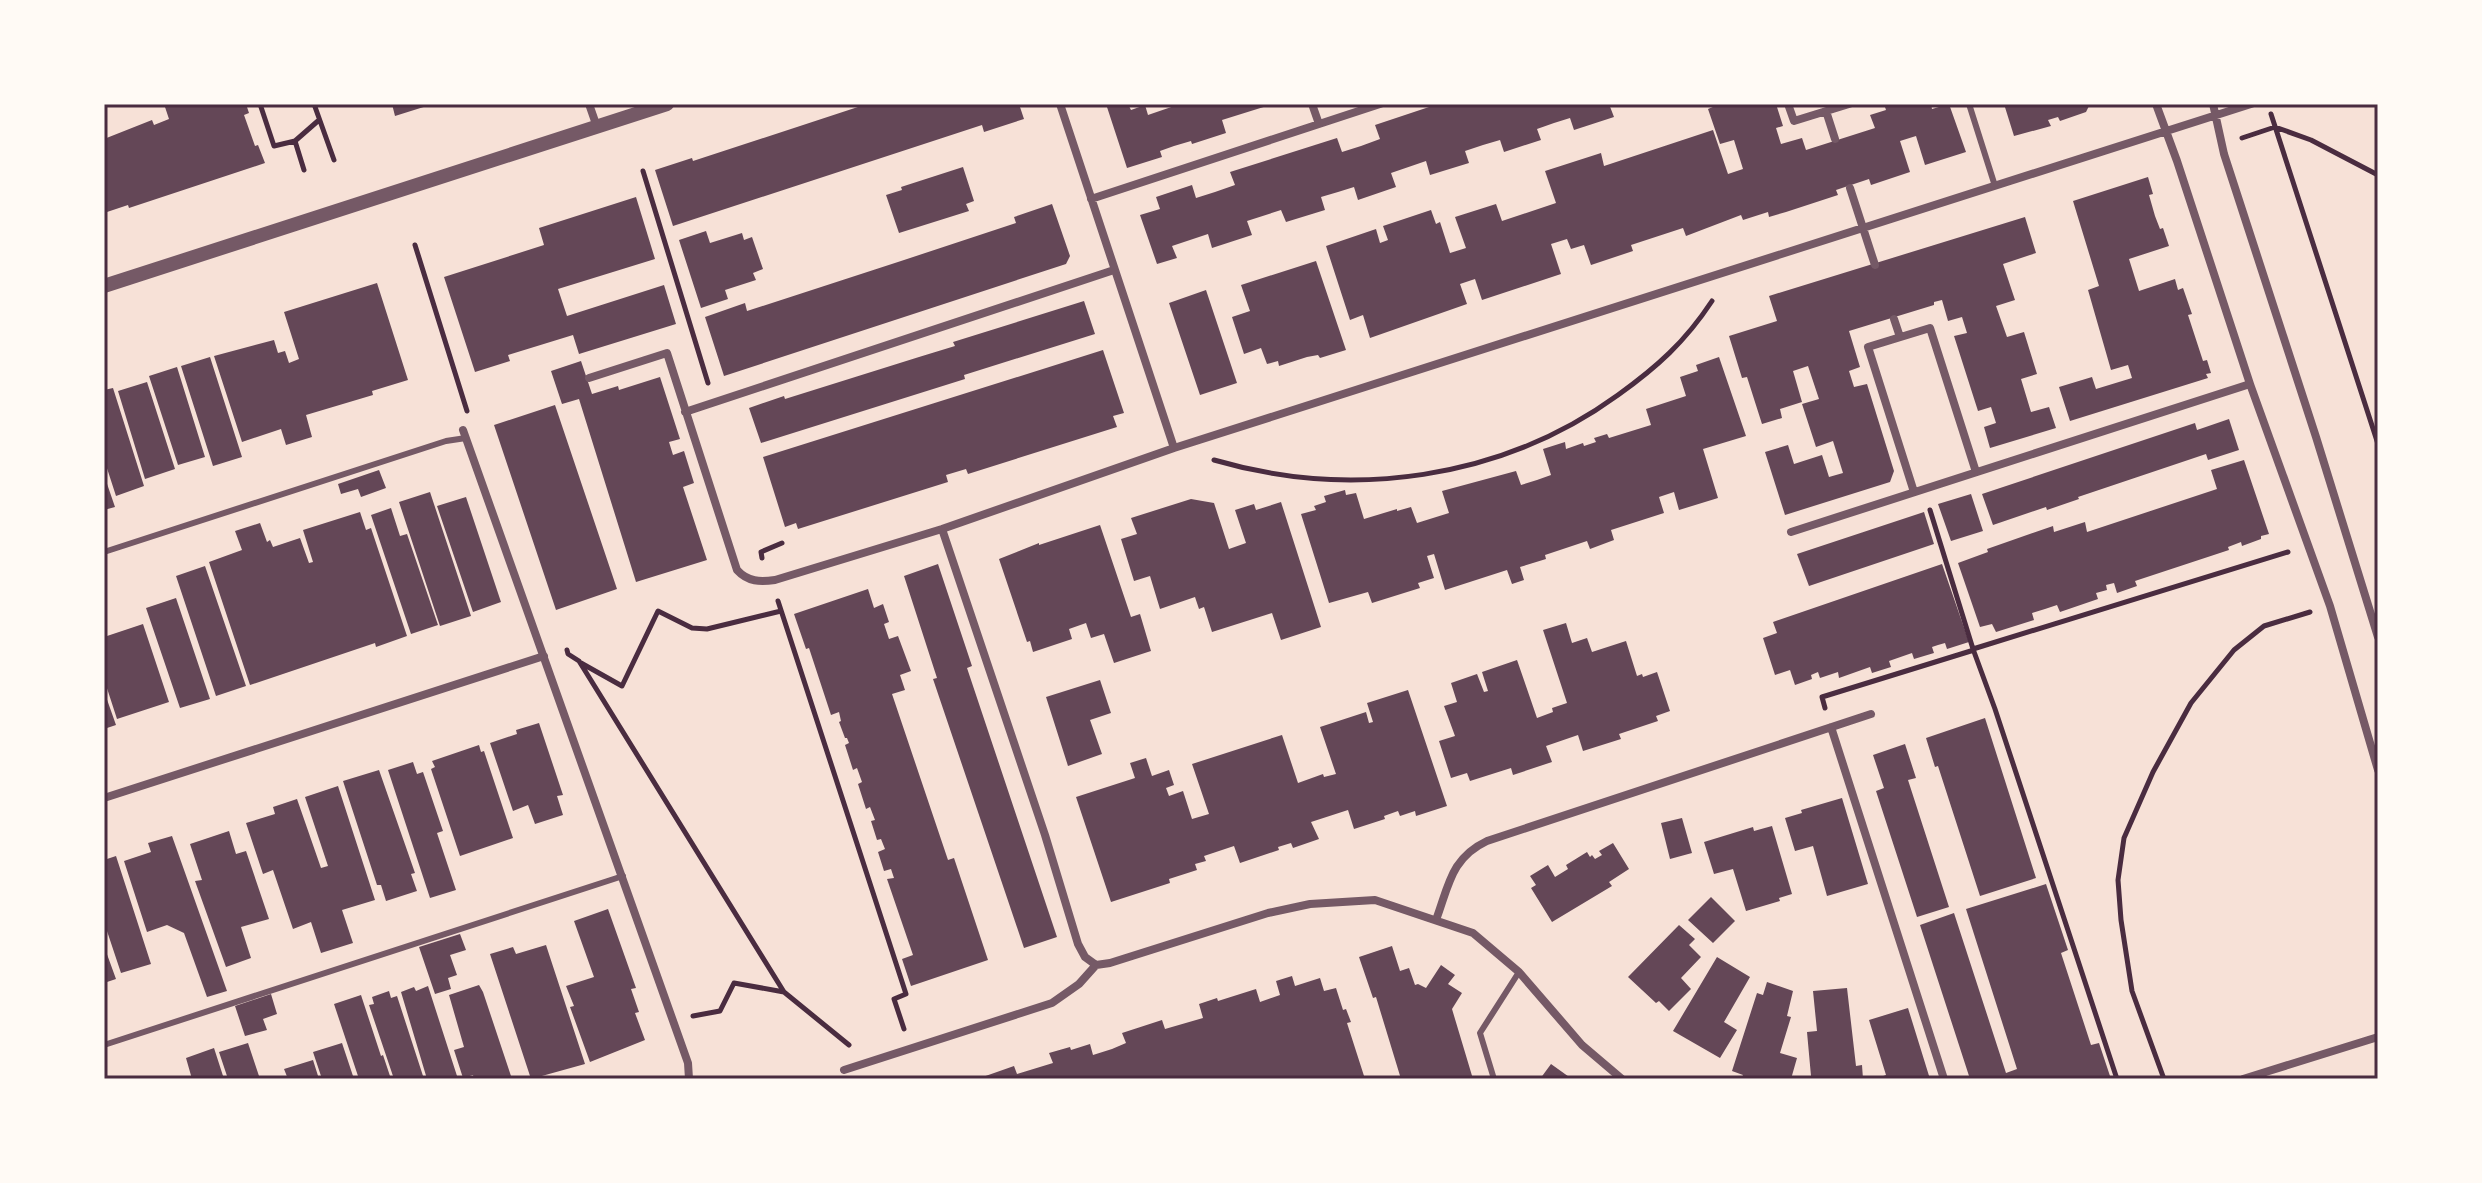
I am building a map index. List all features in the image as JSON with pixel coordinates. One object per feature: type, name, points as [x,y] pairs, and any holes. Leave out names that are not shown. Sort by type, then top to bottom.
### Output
[{"type":"street","points":[[589,104],[597,127]]},
{"type":"street","points":[[104,286],[667,104]]},
{"type":"street","points":[[1060,104],[1174,448]]},
{"type":"street","points":[[1312,104],[1319,124]]},
{"type":"street","points":[[1091,199],[1380,104]]},
{"type":"street","points":[[1788,104],[1794,121],[1849,104]]},
{"type":"street","points":[[2156,104],[2250,384],[2330,606],[2378,770]]},
{"type":"street","points":[[2213,104],[2222,144],[2378,637]]},
{"type":"street","points":[[589,378],[667,353],[735,565],[750,580],[771,581],[942,529],[1174,448],[2251,104]]},
{"type":"street","points":[[1826,111],[1835,139]]},
{"type":"street","points":[[1850,188],[1875,265]]},
{"type":"street","points":[[685,412],[1114,270]]},
{"type":"street","points":[[1894,319],[1900,337]]},
{"type":"street","points":[[1919,490],[1868,347],[1930,328],[1976,472]]},
{"type":"street","points":[[1791,532],[2250,384]]},
{"type":"street","points":[[465,434],[623,876],[689,1068],[689,1079]]},
{"type":"street","points":[[942,529],[1045,835],[1078,944],[1085,957],[1096,965]]},
{"type":"street","points":[[104,798],[544,656]]},
{"type":"street","points":[[1436,920],[1459,861],[1473,847],[1871,714]]},
{"type":"street","points":[[1831,727],[1944,1079]]},
{"type":"street","points":[[844,1070],[1052,1003],[1079,984],[1096,965],[1268,913],[1310,904],[1375,900],[1473,933],[1519,972],[1582,1045],[1622,1079]]},
{"type":"street","points":[[2243,1079],[2378,1037]]},
{"type":"lane","points":[[1969,104],[1995,186]]},
{"type":"lane","points":[[104,552],[465,434]]},
{"type":"lane","points":[[104,1045],[623,876]]},
{"type":"lane","points":[[1494,1079],[1480,1033],[1519,972]]},
{"type":"path","points":[[260,104],[274,146],[295,141],[319,120]]},
{"type":"path","points":[[314,104],[334,160]]},
{"type":"path","points":[[2268,104],[2378,444]]},
{"type":"path","points":[[2222,144],[2275,127],[2311,140],[2378,175]]},
{"type":"path","points":[[295,141],[304,170]]},
{"type":"path","points":[[643,171],[714,403]]},
{"type":"path","points":[[415,245],[468,414],[465,434]]},
{"type":"path","points":[[1174,448],[1248,470],[1311,479],[1423,476],[1485,462],[1552,435],[1591,414],[1640,379],[1672,353],[1732,270]]},
{"type":"path","points":[[468,414],[476,416]]},
{"type":"path","points":[[1919,490],[2117,1079]]},
{"type":"path","points":[[782,543],[761,552],[906,994],[894,999],[911,1048]]},
{"type":"path","points":[[1831,727],[1822,697],[2308,546]]},
{"type":"path","points":[[2164,1079],[2132,991],[2118,880],[2124,838],[2153,772],[2191,703],[2234,650],[2264,626],[2330,606]]},
{"type":"path","points":[[563,639],[568,654],[622,686],[658,611],[692,628],[707,629],[781,611]]},
{"type":"path","points":[[579,661],[784,992],[867,1062]]},
{"type":"path","points":[[672,1019],[720,1011],[734,983],[784,992]]},
{"type":"building","points":[[164,104],[246,104],[249,113],[244,115],[265,163],[129,208],[128,205],[104,213],[104,139],[152,120],[154,125],[169,119]]},
{"type":"building","points":[[392,104],[430,104],[430,105],[395,116]]},
{"type":"building","points":[[867,104],[1019,104],[1024,119],[984,132],[982,125],[673,226],[655,170],[692,158],[693,161]]},
{"type":"building","points":[[1106,104],[1128,104],[1131,110],[1145,105],[1148,115],[1180,104],[1270,105],[1222,120],[1226,133],[1192,144],[1191,141],[1174,146],[1160,151],[1162,157],[1127,168]]},
{"type":"building","points":[[1438,104],[1609,104],[1614,117],[1574,130],[1570,118],[1554,123],[1537,129],[1541,140],[1504,152],[1500,140],[1483,145],[1465,151],[1469,163],[1430,175],[1426,161],[1391,173],[1396,187],[1358,200],[1354,187],[1321,197],[1325,210],[1286,222],[1281,210],[1247,221],[1252,235],[1212,248],[1208,234],[1172,246],[1177,258],[1157,264],[1140,215],[1160,209],[1156,197],[1192,185],[1196,198],[1215,192],[1235,185],[1230,172],[1337,138],[1342,152],[1361,146],[1380,139],[1375,125]]},
{"type":"building","points":[[1720,104],[1776,104],[1783,126],[1776,128],[1781,144],[1802,138],[1806,150],[1875,128],[1870,115],[1886,110],[1884,104],[1931,104],[1932,109],[1949,104],[1966,152],[1925,165],[1916,136],[1900,141],[1910,172],[1871,185],[1869,179],[1836,190],[1838,195],[1786,212],[1769,217],[1768,212],[1743,220],[1741,215],[1686,236],[1683,228],[1631,245],[1633,251],[1591,265],[1584,245],[1571,249],[1567,239],[1551,244],[1561,274],[1482,300],[1475,279],[1460,284],[1467,304],[1370,338],[1363,315],[1350,320],[1326,246],[1376,229],[1380,243],[1388,240],[1383,226],[1431,210],[1436,224],[1440,222],[1450,253],[1466,248],[1455,217],[1496,204],[1502,221],[1556,203],[1545,171],[1601,153],[1604,166],[1713,130],[1728,174],[1743,169],[1734,140],[1720,144],[1708,109]]},
{"type":"building","points":[[2004,104],[2090,104],[2086,112],[2060,121],[2058,117],[2048,120],[2051,126],[2014,136]]},
{"type":"building","points":[[963,167],[974,201],[966,204],[969,211],[899,233],[886,195]]},
{"type":"building","points":[[2148,177],[2155,216],[2169,246],[2129,259],[2139,291],[2175,279],[2178,290],[2183,288],[2203,361],[2207,360],[2211,373],[2206,374],[2208,378],[2070,421],[2059,387],[2092,377],[2096,389],[2132,378],[2128,365],[2111,370],[2088,290],[2099,286],[2073,201]]},
{"type":"building","points":[[636,197],[655,259],[558,289],[567,316],[664,285],[676,324],[579,354],[573,335],[508,355],[510,361],[475,372],[444,277],[544,245],[539,228]]},
{"type":"building","points":[[1052,204],[1070,256],[1066,264],[724,376],[705,317],[745,303],[747,311],[901,261],[1016,223],[1014,217]]},
{"type":"building","points":[[2025,217],[2036,253],[2003,264],[2015,300],[1996,306],[2007,337],[2024,332],[2037,374],[2021,379],[2031,412],[2049,407],[2056,428],[1990,448],[1984,427],[1996,423],[1991,407],[1978,411],[1954,336],[1967,333],[1962,317],[1948,321],[1942,300],[1934,302],[1934,305],[1849,331],[1860,367],[1849,371],[1854,387],[1867,384],[1894,471],[1890,482],[1785,515],[1765,452],[1788,445],[1794,464],[1822,455],[1829,477],[1843,473],[1833,441],[1816,447],[1802,404],[1819,399],[1808,366],[1793,371],[1802,402],[1780,409],[1782,418],[1762,424],[1747,377],[1742,378],[1729,336],[1777,321],[1769,296]]},
{"type":"building","points":[[706,231],[710,243],[742,233],[744,240],[752,237],[763,269],[753,273],[756,280],[725,290],[728,299],[701,308],[679,240]]},
{"type":"building","points":[[1316,261],[1346,350],[1279,366],[1278,361],[1267,364],[1261,348],[1244,354],[1232,317],[1250,311],[1241,285]]},
{"type":"building","points":[[377,283],[408,380],[372,391],[373,395],[306,415],[312,437],[286,445],[281,429],[242,442],[214,356],[274,340],[278,353],[285,351],[289,363],[299,359],[284,312]]},
{"type":"building","points":[[1206,290],[1237,383],[1200,395],[1169,303]]},
{"type":"building","points":[[1084,301],[1095,334],[964,375],[965,379],[761,443],[749,408],[955,346],[953,342]]},
{"type":"building","points":[[1103,350],[1124,413],[1113,416],[1117,427],[968,474],[966,469],[946,475],[948,482],[798,529],[796,523],[785,527],[763,457]]},
{"type":"building","points":[[210,357],[242,457],[213,466],[181,366]]},
{"type":"building","points":[[1719,357],[1746,436],[1703,449],[1718,498],[1679,510],[1674,492],[1659,497],[1664,513],[1611,530],[1614,540],[1590,549],[1587,541],[1545,555],[1546,559],[1520,567],[1524,580],[1512,584],[1507,570],[1445,590],[1434,554],[1427,556],[1434,578],[1418,583],[1420,588],[1372,603],[1368,592],[1329,603],[1301,514],[1316,510],[1314,506],[1326,502],[1324,496],[1345,490],[1346,495],[1356,493],[1364,519],[1411,507],[1417,523],[1449,513],[1442,491],[1516,471],[1521,485],[1537,480],[1551,475],[1543,449],[1565,442],[1566,449],[1583,443],[1584,446],[1596,442],[1594,438],[1607,434],[1609,438],[1651,425],[1646,409],[1686,396],[1680,377],[1698,371],[1696,365]]},
{"type":"building","points":[[581,361],[592,394],[618,386],[619,390],[660,377],[680,439],[669,442],[673,455],[684,451],[694,483],[683,487],[707,560],[636,582],[579,399],[562,404],[551,371]]},
{"type":"building","points":[[177,367],[205,457],[178,465],[149,376]]},
{"type":"building","points":[[147,382],[175,469],[145,479],[118,391]]},
{"type":"building","points":[[113,388],[144,486],[116,496],[104,459],[104,390]]},
{"type":"building","points":[[555,405],[617,589],[556,610],[494,425]]},
{"type":"building","points":[[2229,419],[2239,450],[2208,460],[2206,454],[2047,510],[2046,507],[1993,525],[1982,494],[2195,423],[2197,430]]},
{"type":"building","points":[[2244,460],[2269,534],[2135,581],[2137,586],[2117,593],[2114,583],[2106,585],[2107,590],[2096,593],[2098,599],[2060,612],[2057,605],[2032,613],[2034,620],[1996,632],[1992,624],[1980,627],[1958,563],[1988,552],[1987,549],[2053,526],[2054,532],[2085,522],[2087,532],[2217,489],[2211,470]]},
{"type":"building","points":[[379,470],[386,488],[361,497],[358,489],[341,494],[338,484]]},
{"type":"building","points":[[104,475],[115,507],[104,510]]},
{"type":"building","points":[[430,492],[471,616],[440,626],[399,502]]},
{"type":"building","points":[[1971,494],[1983,531],[1951,541],[1938,504]]},
{"type":"building","points":[[466,497],[501,602],[473,612],[437,506]]},
{"type":"building","points":[[1191,499],[1214,503],[1229,549],[1246,543],[1235,510],[1254,504],[1256,510],[1281,502],[1321,627],[1281,640],[1272,613],[1212,632],[1204,607],[1199,609],[1195,597],[1160,609],[1150,576],[1134,581],[1121,539],[1137,534],[1131,518]]},
{"type":"building","points":[[391,508],[400,536],[407,534],[438,625],[411,634],[371,515]]},
{"type":"building","points":[[360,512],[366,530],[371,528],[407,636],[376,647],[375,643],[250,685],[209,562],[242,550],[235,531],[260,523],[267,542],[270,540],[273,547],[300,538],[309,563],[313,562],[303,530]]},
{"type":"building","points":[[1924,512],[1934,544],[1809,586],[1797,554]]},
{"type":"building","points":[[1100,525],[1131,617],[1140,614],[1151,651],[1114,663],[1104,634],[1091,638],[1086,623],[1069,629],[1072,639],[1033,652],[999,559],[1039,543]]},
{"type":"building","points":[[938,564],[972,666],[967,668],[1057,937],[1024,948],[933,679],[937,678],[904,576]]},
{"type":"building","points":[[1942,564],[1969,642],[1947,649],[1945,643],[1938,645],[1932,647],[1934,653],[1914,659],[1912,653],[1889,661],[1891,667],[1872,673],[1870,667],[1839,678],[1838,672],[1820,678],[1818,672],[1811,675],[1812,679],[1795,685],[1790,670],[1775,675],[1763,638],[1777,633],[1773,622]]},
{"type":"building","points":[[205,566],[246,686],[216,696],[176,576]]},
{"type":"building","points":[[868,589],[874,608],[883,604],[889,622],[884,624],[889,639],[898,636],[911,671],[900,675],[905,690],[892,694],[948,860],[954,858],[988,960],[911,986],[902,959],[913,955],[887,879],[894,878],[891,869],[884,871],[878,852],[885,849],[881,839],[877,840],[870,807],[866,809],[858,784],[862,782],[857,768],[853,770],[845,745],[849,743],[839,722],[839,712],[831,715],[794,614]]},
{"type":"building","points":[[176,598],[210,699],[180,708],[146,608]]},
{"type":"building","points":[[1566,623],[1572,643],[1587,638],[1592,652],[1626,641],[1637,676],[1657,672],[1670,711],[1656,716],[1658,721],[1619,734],[1621,739],[1583,751],[1578,735],[1546,746],[1552,762],[1513,775],[1511,768],[1470,781],[1467,773],[1451,778],[1439,741],[1455,736],[1444,706],[1457,702],[1451,683],[1477,674],[1484,692],[1488,691],[1482,672],[1517,660],[1537,718],[1553,712],[1552,708],[1567,703],[1543,630]]},
{"type":"building","points":[[143,624],[169,702],[117,719],[104,679],[104,637]]},
{"type":"building","points":[[1100,680],[1111,713],[1090,720],[1102,754],[1068,766],[1046,697]]},
{"type":"building","points":[[1408,690],[1447,806],[1416,816],[1415,811],[1400,816],[1398,811],[1384,816],[1385,819],[1354,829],[1348,810],[1311,822],[1319,839],[1293,848],[1291,843],[1240,863],[1234,846],[1204,856],[1206,861],[1195,864],[1197,870],[1169,879],[1170,883],[1111,902],[1076,797],[1135,778],[1130,763],[1146,758],[1152,776],[1169,770],[1174,785],[1166,788],[1169,796],[1183,791],[1192,819],[1209,814],[1192,764],[1282,735],[1298,783],[1323,774],[1324,777],[1336,774],[1320,727],[1366,712],[1369,723],[1373,722],[1367,703]]},
{"type":"building","points":[[104,691],[116,725],[104,729]]},
{"type":"building","points":[[1985,718],[2036,878],[1980,896],[1926,738]]},
{"type":"building","points":[[539,723],[563,795],[557,796],[563,815],[535,824],[528,805],[513,811],[490,743]]},
{"type":"building","points":[[1905,744],[1916,778],[1908,780],[1949,907],[1917,917],[1876,791],[1884,788],[1873,755]]},
{"type":"building","points":[[479,745],[481,752],[484,751],[513,838],[460,856],[431,769],[435,767],[432,761]]},
{"type":"building","points":[[413,762],[417,774],[423,772],[443,831],[437,833],[456,890],[430,898],[388,770]]},
{"type":"building","points":[[379,770],[415,873],[411,874],[417,891],[386,901],[381,885],[377,885],[343,781]]},
{"type":"building","points":[[338,786],[375,900],[342,910],[353,943],[321,953],[311,922],[293,929],[273,870],[263,874],[246,823],[275,814],[273,807],[297,799],[321,868],[328,866],[305,797]]},
{"type":"building","points":[[1842,798],[1868,884],[1827,896],[1813,846],[1795,851],[1785,818]]},
{"type":"building","points":[[1682,818],[1692,853],[1670,859],[1661,823]]},
{"type":"building","points":[[1772,826],[1792,894],[1779,898],[1780,901],[1746,911],[1733,869],[1714,874],[1704,842],[1753,827],[1754,831]]},
{"type":"building","points":[[229,831],[236,854],[246,851],[269,919],[241,927],[251,958],[226,967],[195,881],[202,880],[190,844]]},
{"type":"building","points":[[172,836],[227,991],[207,997],[184,933],[167,925],[147,932],[124,861],[151,852],[148,843]]},
{"type":"building","points":[[1613,843],[1629,869],[1609,882],[1612,886],[1552,922],[1531,888],[1536,885],[1530,876],[1548,865],[1555,877],[1568,869],[1566,865],[1587,852],[1595,859],[1602,855],[1599,851]]},
{"type":"building","points":[[116,856],[151,964],[121,973],[104,922],[104,860]]},
{"type":"building","points":[[2046,884],[2068,950],[2061,953],[2091,1045],[2099,1043],[2111,1079],[1970,1079],[1920,925],[1954,913],[2006,1073],[2017,1069],[1966,909]]},
{"type":"building","points":[[1711,897],[1735,921],[1713,943],[1688,920]]},
{"type":"building","points":[[608,909],[636,988],[631,989],[639,1012],[635,1013],[645,1040],[590,1062],[570,1007],[574,1006],[566,986],[594,977],[574,921]]},
{"type":"building","points":[[1679,925],[1695,939],[1689,945],[1701,957],[1681,978],[1691,989],[1669,1011],[1628,977]]},
{"type":"building","points":[[460,934],[466,950],[450,955],[457,975],[448,978],[451,989],[435,994],[419,947]]},
{"type":"building","points":[[546,945],[585,1064],[531,1079],[490,954],[513,947],[516,954]]},
{"type":"building","points":[[104,946],[116,979],[104,983]]},
{"type":"building","points":[[1392,946],[1400,971],[1409,968],[1415,985],[1426,988],[1441,965],[1455,975],[1448,984],[1462,993],[1452,1009],[1473,1079],[1401,1079],[1376,997],[1373,998],[1359,957]]},
{"type":"building","points":[[1717,957],[1750,977],[1724,1022],[1737,1030],[1720,1058],[1673,1031]]},
{"type":"building","points":[[1292,976],[1295,986],[1320,978],[1324,991],[1336,988],[1343,1010],[1346,1009],[1351,1022],[1347,1023],[1365,1079],[977,1079],[1014,1066],[1017,1074],[1053,1063],[1049,1053],[1070,1047],[1071,1050],[1090,1044],[1093,1055],[1112,1049],[1126,1043],[1122,1033],[1162,1020],[1165,1029],[1203,1018],[1199,1004],[1217,998],[1218,1001],[1256,989],[1260,1002],[1280,995],[1276,981]]},
{"type":"building","points":[[1767,982],[1793,991],[1787,1016],[1791,1017],[1780,1053],[1797,1058],[1791,1079],[1741,1079],[1743,1075],[1732,1071],[1757,993],[1763,995]]},
{"type":"building","points":[[479,985],[512,1079],[474,1079],[473,1075],[463,1078],[454,1050],[464,1047],[449,995]]},
{"type":"building","points":[[428,986],[458,1079],[427,1079],[401,992]]},
{"type":"building","points":[[1847,988],[1856,1066],[1862,1065],[1863,1079],[1806,1079],[1811,1076],[1807,1032],[1817,1031],[1813,991]]},
{"type":"building","points":[[389,991],[391,998],[397,996],[424,1079],[394,1079],[369,1005],[374,1004],[372,997]]},
{"type":"building","points":[[271,994],[277,1014],[263,1019],[267,1030],[245,1036],[235,1006]]},
{"type":"building","points":[[361,995],[391,1079],[359,1079],[334,1004]]},
{"type":"building","points":[[1908,1008],[1930,1079],[1875,1079],[1886,1075],[1869,1020]]},
{"type":"building","points":[[248,1043],[260,1079],[228,1079],[219,1052]]},
{"type":"building","points":[[342,1043],[354,1079],[322,1079],[313,1052]]},
{"type":"building","points":[[214,1048],[224,1079],[192,1079],[186,1058]]},
{"type":"building","points":[[313,1060],[319,1079],[288,1079],[284,1069]]},
{"type":"building","points":[[1551,1064],[1572,1079],[1540,1079]]}]
